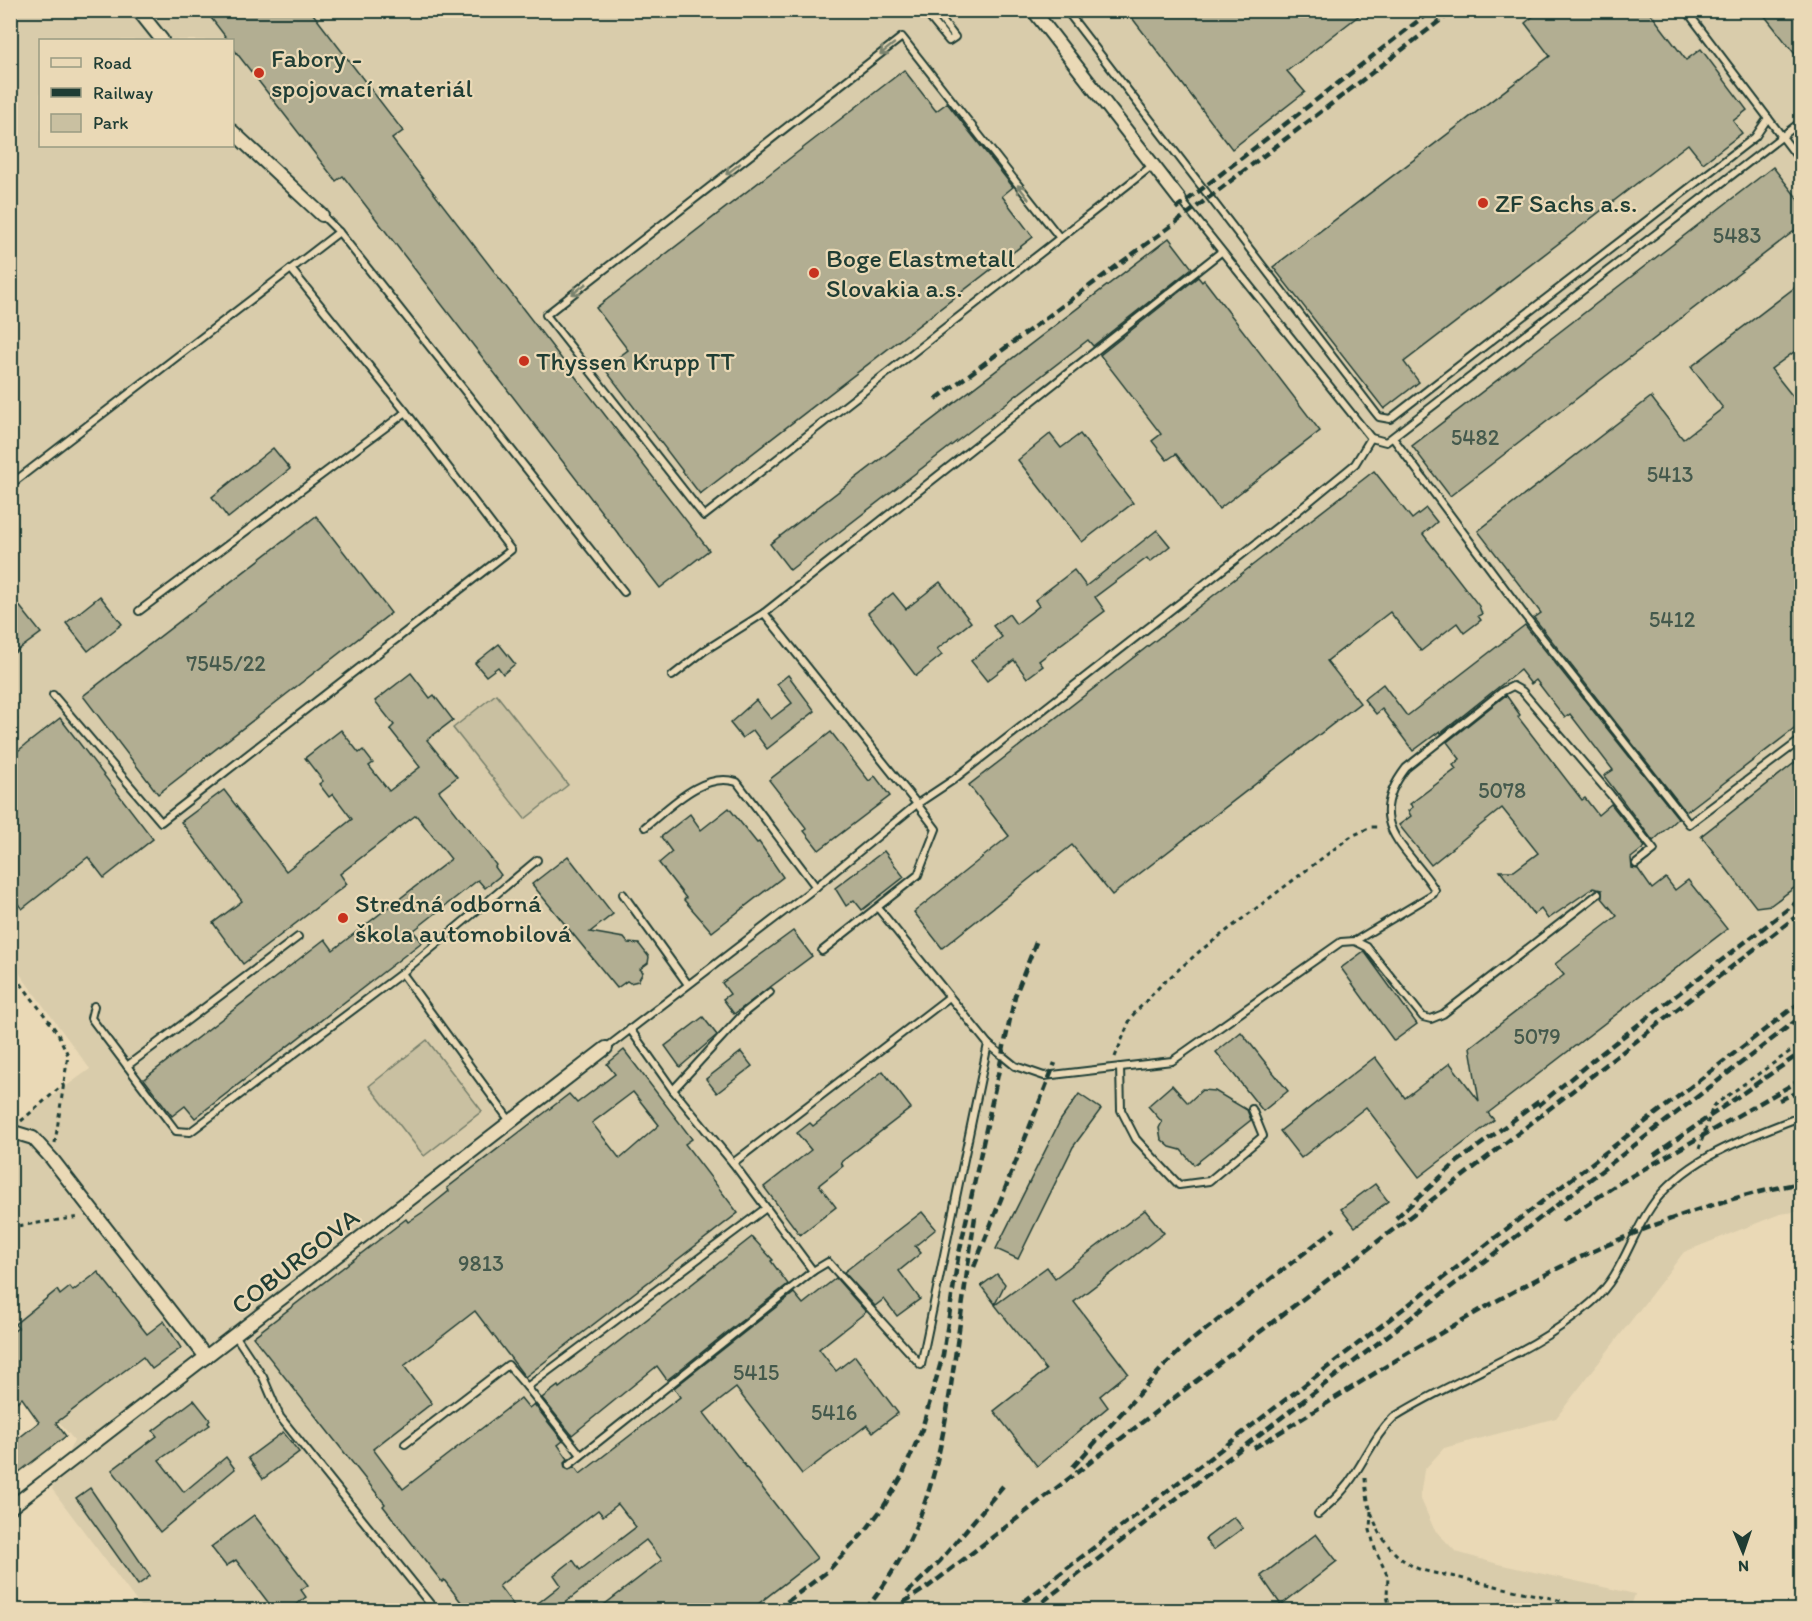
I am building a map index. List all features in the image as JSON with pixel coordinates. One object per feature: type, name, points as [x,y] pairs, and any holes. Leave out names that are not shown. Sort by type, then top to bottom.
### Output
[{"type":"street","points":[[138,10],[161,39]]},
{"type":"street","points":[[1034,10],[1180,200]]},
{"type":"street","points":[[234,133],[322,215]]},
{"type":"street","name":"COBURGOVA","points":[[10,1508],[606,1048]]},
{"type":"street","points":[[15,1127],[33,1138],[52,1159],[206,1357]]},
{"type":"lane","points":[[919,10],[928,12],[949,41],[955,37],[934,10]]},
{"type":"lane","points":[[1066,10],[1375,411],[1384,419],[1397,416],[1736,152],[1755,137],[1768,118]]},
{"type":"lane","points":[[1686,10],[1802,164]]},
{"type":"lane","points":[[1060,238],[902,37],[546,315],[704,516],[1060,238],[1153,165]]},
{"type":"lane","points":[[1180,200],[1371,438],[1386,442],[1802,121]]},
{"type":"lane","points":[[322,215],[339,232],[624,592]]},
{"type":"lane","points":[[10,485],[339,232]]},
{"type":"lane","points":[[672,676],[704,651],[764,613],[1221,252]]},
{"type":"lane","points":[[52,695],[161,822],[511,550],[406,412],[291,269]]},
{"type":"lane","points":[[139,611],[406,412]]},
{"type":"lane","points":[[606,1048],[687,983],[816,887],[917,804],[953,780],[1299,510],[1355,464],[1371,438]]},
{"type":"lane","points":[[1393,438],[1526,616],[1689,824],[1802,739]]},
{"type":"lane","points":[[764,613],[936,829],[918,875],[822,951]]},
{"type":"lane","points":[[878,908],[948,998],[988,1044],[1015,1066],[1044,1076],[1172,1062],[1341,942],[1355,941],[1433,894],[1435,890],[1398,845],[1392,827],[1389,797],[1395,782],[1406,768],[1503,691],[1513,686],[1522,691],[1603,785],[1654,850],[1636,864]]},
{"type":"lane","points":[[10,716],[13,719],[10,721]]},
{"type":"lane","points":[[645,827],[708,781],[726,778],[737,782],[816,887]]},
{"type":"lane","points":[[94,1006],[91,1018],[176,1131],[190,1132],[402,973],[537,860]]},
{"type":"lane","points":[[622,894],[687,983]]},
{"type":"lane","points":[[1355,941],[1367,947],[1423,1017],[1431,1019],[1443,1014],[1598,894]]},
{"type":"lane","points":[[127,1066],[298,937]]},
{"type":"lane","points":[[402,973],[511,1122]]},
{"type":"lane","points":[[673,1090],[745,1012],[770,992]]},
{"type":"lane","points":[[733,1163],[948,998]]},
{"type":"lane","points":[[630,1029],[673,1090],[733,1163],[813,1271]]},
{"type":"lane","points":[[569,1465],[813,1271],[828,1262],[921,1365],[988,1044]]},
{"type":"lane","points":[[1120,1067],[1120,1110],[1136,1139],[1179,1185],[1209,1180],[1263,1136],[1252,1109]]},
{"type":"lane","points":[[1318,1514],[1337,1498],[1379,1432],[1394,1417],[1556,1329],[1591,1304],[1612,1282],[1651,1207],[1689,1171],[1706,1158],[1802,1116]]},
{"type":"lane","points":[[527,1387],[766,1208]]},
{"type":"lane","points":[[235,1335],[263,1377],[280,1417],[435,1611]]},
{"type":"lane","points":[[405,1444],[508,1365],[581,1455]]},
{"type":"path","points":[[1112,1067],[1116,1050],[1131,1017],[1162,984],[1200,951],[1350,837],[1371,827],[1392,827]]},
{"type":"path","points":[[10,969],[57,1032],[68,1055],[52,1159]]},
{"type":"path","points":[[1689,1171],[1705,1134],[1713,1106],[1802,1043]]},
{"type":"path","points":[[15,1127],[64,1084]]},
{"type":"path","points":[[10,1227],[95,1215]]},
{"type":"path","points":[[1368,1450],[1366,1484],[1371,1509],[1370,1530],[1375,1549],[1389,1577],[1387,1595],[1390,1611]]},
{"type":"path","points":[[1371,1509],[1389,1547],[1408,1563],[1433,1573],[1571,1604],[1579,1611]]},
{"type":"shaded area","points":[[11,11],[1801,11],[1801,1211],[1780,1214],[1684,1252],[1556,1418],[1444,1448],[1424,1470],[1420,1497],[1434,1529],[1456,1552],[1498,1564],[1635,1594],[1630,1610],[143,1610],[52,1489],[74,1440],[11,1365],[11,1126],[90,1069],[11,962]]},
{"type":"green space","points":[[496,694],[568,785],[525,819],[453,728]]},
{"type":"green space","points":[[427,1040],[482,1111],[424,1156],[369,1086]]},
{"type":"building","name":"Thyssen Krupp TT","points":[[205,10],[310,10],[403,131],[392,139],[709,550],[660,588],[343,176],[336,181],[234,50],[234,39],[227,39]]},
{"type":"building","points":[[1126,10],[1366,10],[1287,71],[1305,92],[1232,149]]},
{"type":"building","name":"ZF Sachs a.s.","points":[[1541,10],[1648,10],[1686,60],[1701,49],[1747,110],[1733,121],[1742,133],[1703,163],[1688,144],[1404,362],[1419,382],[1384,409],[1273,267],[1550,56],[1525,23]]},
{"type":"building","points":[[1760,10],[1802,10],[1802,63]]},
{"type":"building","name":"Boge Elastmetall Slovakia a.s.","points":[[904,70],[936,111],[947,103],[1013,187],[1002,196],[1033,237],[700,494],[604,368],[628,350],[596,308]]},
{"type":"building","points":[[1773,167],[1802,204],[1802,225],[1450,496],[1412,446]]},
{"type":"building","points":[[1169,238],[1192,268],[1093,346],[1088,340],[790,570],[770,544]]},
{"type":"building","points":[[1198,277],[1202,282],[1204,280],[1320,431],[1219,509],[1176,454],[1167,460],[1152,441],[1161,434],[1100,355]]},
{"type":"building","points":[[1802,282],[1802,346],[1771,369],[1802,408],[1802,723],[1686,812],[1534,618],[1541,613],[1478,531],[1651,397],[1683,439],[1723,408],[1691,367]]},
{"type":"building","points":[[1050,434],[1061,448],[1080,434],[1133,503],[1082,542],[1018,460]]},
{"type":"building","points":[[273,448],[290,469],[228,518],[212,497]]},
{"type":"building","points":[[1374,471],[1412,519],[1426,508],[1437,522],[1423,534],[1479,606],[1482,614],[1478,616],[1481,620],[1464,633],[1457,623],[1421,651],[1390,612],[1327,661],[1360,703],[1112,895],[1072,845],[942,948],[914,912],[1009,836],[969,785]]},
{"type":"building","points":[[316,516],[391,613],[158,794],[83,696]]},
{"type":"building","points":[[1157,530],[1170,546],[1150,562],[1147,558],[1095,597],[1105,611],[1039,661],[1043,666],[1027,678],[1014,660],[987,681],[971,661],[1002,637],[993,626],[1009,614],[1016,624],[1039,606],[1035,600],[1074,570],[1086,586]]},
{"type":"building","points":[[940,582],[971,622],[937,649],[942,655],[916,676],[868,613],[893,593],[906,609]]},
{"type":"building","points":[[10,594],[41,633],[10,656]]},
{"type":"building","points":[[100,596],[122,624],[88,651],[66,623]]},
{"type":"building","points":[[1525,625],[1678,818],[1653,841],[1604,776],[1613,770],[1570,714],[1565,718],[1536,680],[1531,684],[1520,670],[1441,733],[1440,731],[1413,751],[1382,709],[1376,714],[1364,699],[1383,684],[1407,716]]},
{"type":"building","points":[[499,644],[515,664],[503,674],[498,667],[486,676],[475,663]]},
{"type":"building","points":[[411,673],[430,698],[434,695],[453,720],[427,740],[457,777],[439,791],[496,865],[501,875],[485,888],[478,880],[413,931],[422,942],[195,1118],[185,1106],[172,1116],[144,1079],[325,939],[333,950],[451,859],[416,815],[340,874],[347,884],[243,964],[213,923],[242,901],[181,822],[224,790],[286,871],[352,819],[333,794],[329,797],[319,784],[323,781],[305,758],[341,730],[359,753],[363,750],[373,763],[369,766],[389,791],[420,767],[390,729],[394,725],[375,701]]},
{"type":"building","points":[[788,675],[815,711],[767,749],[753,730],[742,738],[730,723],[756,700],[771,719],[792,703],[777,684]]},
{"type":"building","points":[[1506,695],[1520,715],[1518,717],[1582,800],[1585,798],[1598,815],[1611,804],[1645,847],[1631,858],[1632,868],[1638,869],[1652,889],[1666,878],[1675,890],[1688,880],[1727,929],[1488,1113],[1494,1120],[1419,1177],[1366,1107],[1301,1158],[1280,1131],[1375,1057],[1405,1098],[1450,1063],[1479,1101],[1470,1047],[1564,975],[1555,964],[1617,916],[1602,898],[1602,890],[1593,888],[1548,919],[1541,909],[1534,915],[1500,871],[1514,871],[1538,853],[1502,808],[1431,865],[1399,825],[1411,816],[1408,811],[1413,807],[1410,804],[1456,769],[1453,765],[1460,759],[1447,742]]},
{"type":"building","points":[[60,718],[153,839],[104,878],[88,857],[22,909],[10,894],[10,757]]},
{"type":"building","points":[[831,732],[869,781],[875,776],[890,796],[819,850],[804,831],[807,829],[769,780]]},
{"type":"building","points":[[1802,757],[1802,882],[1771,905],[1756,907],[1701,836]]},
{"type":"building","points":[[729,808],[757,843],[759,842],[783,877],[712,932],[684,900],[686,898],[659,863],[672,852],[661,837],[690,814],[701,830]]},
{"type":"building","points":[[884,851],[904,877],[862,910],[854,900],[846,906],[835,888]]},
{"type":"building","points":[[568,856],[613,914],[590,932],[624,938],[628,943],[639,944],[649,957],[648,963],[640,969],[643,972],[638,981],[630,983],[627,981],[617,988],[532,884]]},
{"type":"building","points":[[793,931],[812,956],[734,1014],[723,999],[730,994],[722,983]]},
{"type":"building","points":[[1364,951],[1417,1024],[1394,1041],[1341,968]]},
{"type":"building","points":[[703,1017],[717,1035],[680,1067],[665,1046]]},
{"type":"building","points":[[1241,1032],[1288,1091],[1263,1111],[1216,1052]]},
{"type":"building","points":[[624,1050],[692,1139],[685,1144],[738,1213],[525,1377],[475,1311],[404,1366],[432,1403],[373,1449],[403,1489],[521,1398],[529,1408],[534,1404],[563,1441],[558,1445],[568,1459],[564,1463],[565,1468],[569,1470],[575,1467],[580,1474],[680,1397],[674,1388],[794,1293],[803,1304],[836,1278],[866,1312],[819,1349],[836,1371],[855,1356],[898,1413],[873,1432],[867,1425],[802,1474],[736,1388],[704,1413],[817,1558],[749,1611],[596,1611],[662,1560],[646,1540],[554,1611],[528,1611],[561,1585],[554,1575],[573,1560],[580,1570],[636,1527],[618,1504],[603,1516],[598,1510],[499,1586],[518,1611],[468,1611],[444,1580],[442,1582],[383,1506],[385,1504],[253,1337],[406,1219],[408,1222],[423,1212],[449,1191],[447,1188],[569,1094],[577,1103],[615,1074],[607,1064]],"holes":[[[633,1092],[659,1125],[620,1159],[592,1123]]]},
{"type":"building","points":[[741,1052],[752,1066],[717,1093],[706,1079]]},
{"type":"building","points":[[883,1071],[911,1108],[841,1162],[843,1166],[819,1185],[836,1207],[800,1235],[764,1187],[811,1150],[797,1133],[810,1123],[813,1126]]},
{"type":"building","points":[[1172,1085],[1188,1103],[1202,1090],[1215,1091],[1247,1110],[1251,1120],[1194,1165],[1181,1150],[1170,1147],[1161,1139],[1159,1128],[1162,1122],[1148,1106]]},
{"type":"building","points":[[1079,1094],[1101,1109],[1073,1147],[1018,1259],[996,1249],[1060,1121]]},
{"type":"building","points":[[1375,1184],[1388,1201],[1355,1227],[1341,1209]]},
{"type":"building","points":[[1145,1210],[1164,1233],[1074,1302],[1128,1373],[1100,1396],[1108,1407],[1037,1466],[994,1411],[1046,1370],[995,1305],[1047,1267],[1055,1278]]},
{"type":"building","points":[[922,1212],[936,1229],[915,1246],[921,1253],[899,1271],[920,1299],[897,1316],[884,1299],[875,1306],[844,1272]]},
{"type":"building","points":[[752,1237],[773,1260],[771,1261],[788,1284],[667,1380],[657,1366],[572,1435],[542,1398],[558,1386],[559,1388]]},
{"type":"building","points":[[98,1272],[147,1334],[164,1321],[181,1348],[152,1369],[143,1357],[116,1377],[56,1423],[66,1436],[10,1479],[10,1445],[39,1422],[22,1398],[10,1407],[10,1334],[18,1328],[15,1324],[57,1290],[60,1295],[70,1287],[73,1291]]},
{"type":"building","points":[[997,1274],[1005,1284],[995,1304],[981,1286]]},
{"type":"building","points":[[194,1400],[210,1420],[208,1423],[210,1425],[159,1460],[184,1492],[226,1457],[235,1469],[160,1532],[112,1470],[157,1436],[153,1431]]},
{"type":"building","points":[[283,1432],[299,1452],[263,1479],[248,1458]]},
{"type":"building","points":[[90,1488],[150,1576],[138,1585],[76,1498]]},
{"type":"building","points":[[254,1515],[308,1585],[301,1590],[306,1597],[288,1611],[282,1605],[274,1610],[236,1560],[226,1566],[211,1547]]},
{"type":"building","points":[[1234,1517],[1243,1528],[1213,1550],[1205,1539]]},
{"type":"building","points":[[1316,1534],[1337,1561],[1281,1605],[1261,1576]]},
{"type":"railway","points":[[1176,209],[1432,10]]},
{"type":"railway","points":[[936,399],[1190,212],[1454,10]]},
{"type":"railway","points":[[1538,1106],[1594,1059],[1802,898]]},
{"type":"railway","points":[[892,1610],[929,1586],[1476,1166],[1802,912]]},
{"type":"railway","points":[[776,1610],[828,1571],[866,1530],[902,1476],[922,1429],[943,1355],[958,1258],[1015,996],[1037,940]]},
{"type":"railway","points":[[1013,1610],[1802,1001]]},
{"type":"railway","points":[[1032,1610],[1802,1016]]},
{"type":"railway","points":[[1654,1155],[1802,1052]]},
{"type":"railway","points":[[974,1267],[1055,1063]]},
{"type":"railway","points":[[1562,1221],[1616,1185],[1802,1079]]},
{"type":"railway","points":[[1779,1100],[1802,1091]]},
{"type":"railway","points":[[1396,1218],[1457,1162],[1542,1099]]},
{"type":"railway","points":[[1254,1448],[1450,1328],[1584,1255],[1654,1225],[1727,1201],[1802,1183]]},
{"type":"railway","points":[[865,1610],[904,1552],[929,1491],[950,1392],[975,1217]]},
{"type":"railway","points":[[1073,1467],[1163,1367],[1187,1344],[1335,1229]]},
{"type":"railway","points":[[907,1593],[939,1562],[1003,1486]]},
{"type":"place","name":"Fabory - spojovací materiál","points":[[259,73]]},
{"type":"place","name":"ZF Sachs a.s.","points":[[1483,203]]},
{"type":"place","name":"Boge Elastmetall Slovakia a.s.","points":[[814,273]]},
{"type":"place","name":"Thyssen Krupp TT","points":[[524,361]]},
{"type":"place","name":"Stredná odborná škola automobilová","points":[[343,918]]}]
